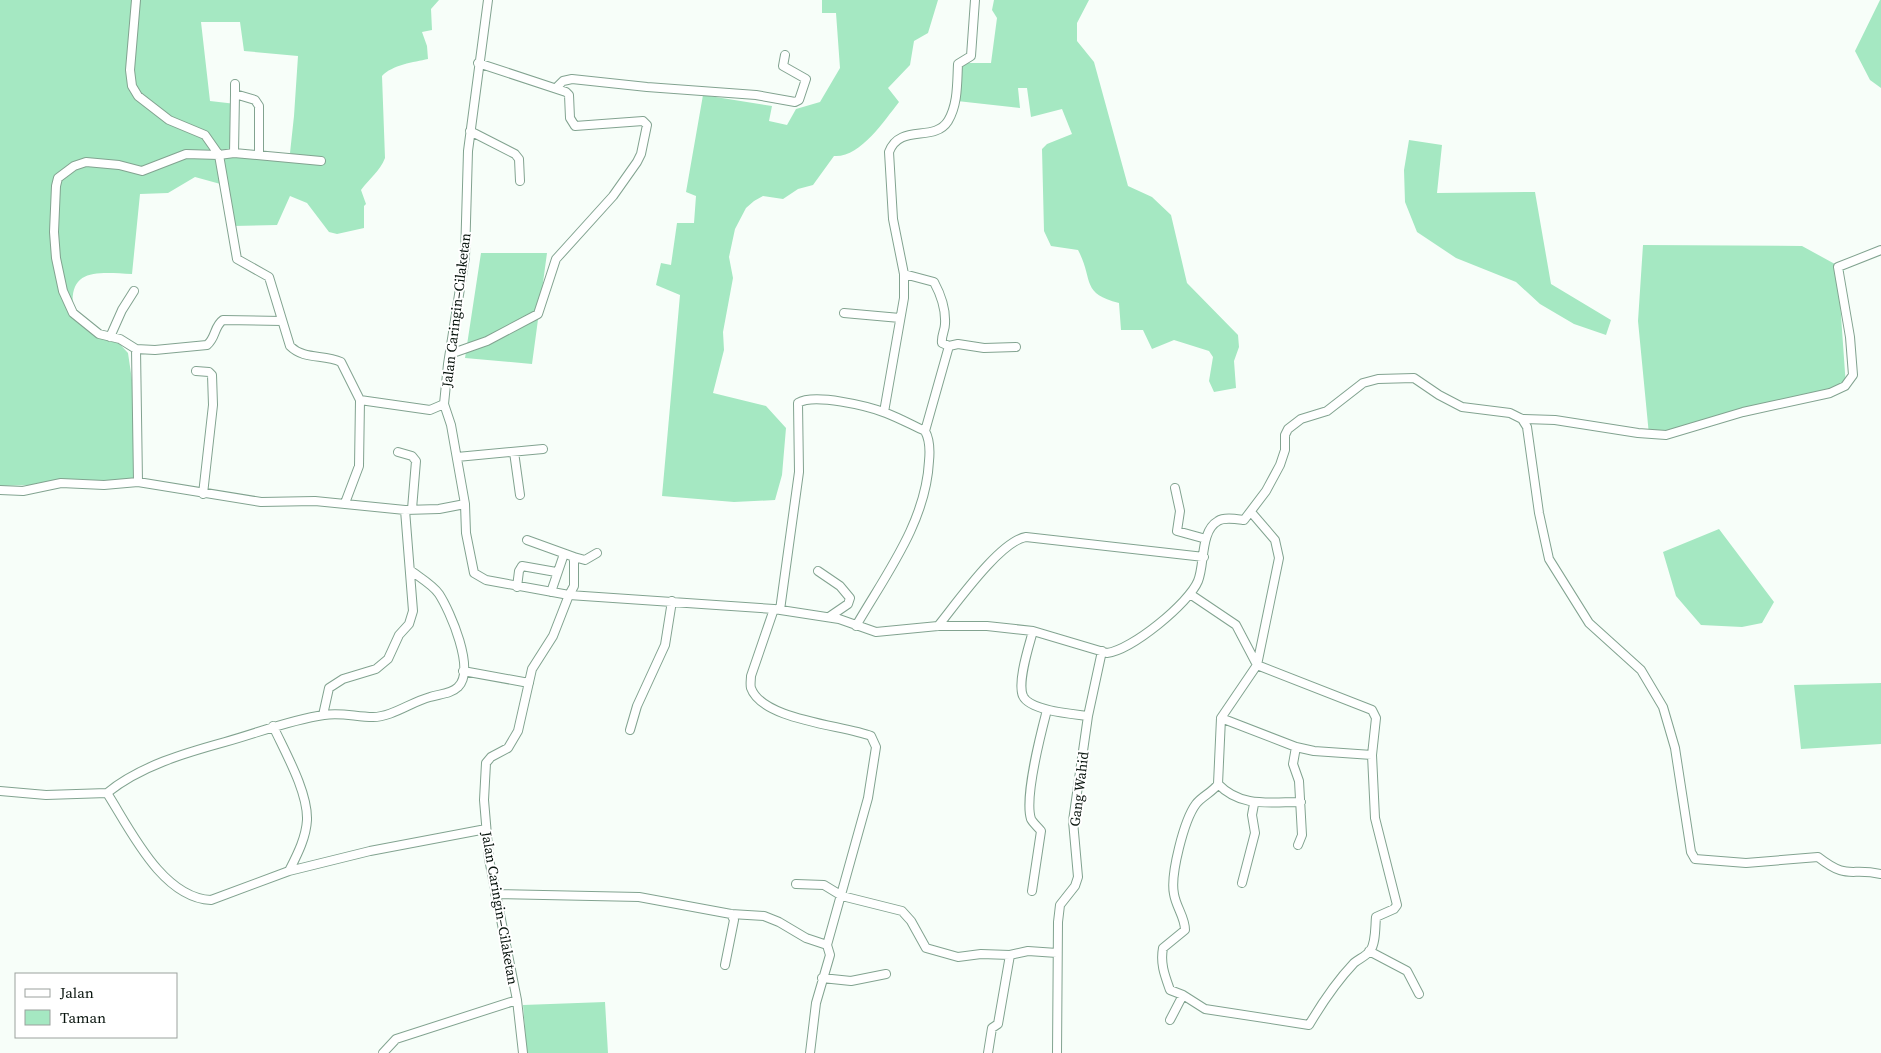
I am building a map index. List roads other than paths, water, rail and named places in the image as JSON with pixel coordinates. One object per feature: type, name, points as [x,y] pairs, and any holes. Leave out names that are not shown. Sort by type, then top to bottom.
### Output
[{"type":"street","points":[[136,0],[130,70],[132,86],[138,96],[169,120],[205,135],[219,155],[237,259],[269,277],[290,346],[296,352],[341,362],[360,400],[359,466],[345,503]]},
{"type":"street","name":"Jalan Caringin–Cilaketan","points":[[488,0],[470,131],[465,258],[444,404],[451,425],[457,457],[465,504],[466,533],[474,573],[486,580],[568,595],[553,636],[532,669],[518,731],[508,748],[491,757],[486,764],[484,800],[486,830],[495,894],[517,1000],[523,1053]]},
{"type":"street","points":[[884,412],[904,298],[904,274],[893,219],[889,152],[892,144],[900,138],[938,130],[947,123],[956,101],[958,64],[971,56],[975,0]]},
{"type":"street","points":[[556,88],[563,81],[572,79],[619,85],[756,95],[795,102],[798,100],[806,78],[783,66],[785,55]]},
{"type":"street","points":[[450,354],[487,341],[538,314],[556,260],[613,196],[641,154],[646,122],[575,126],[570,118],[569,95],[556,88],[478,64]]},
{"type":"street","points":[[234,153],[236,84]]},
{"type":"street","points":[[235,94],[254,100],[259,106],[259,154]]},
{"type":"street","points":[[470,131],[515,154],[519,159],[520,181]]},
{"type":"street","points":[[282,320],[223,320],[217,324],[211,342],[207,345],[155,350],[136,349],[120,339],[99,334],[73,313],[63,291],[54,232],[56,186],[58,178],[65,171],[86,162],[142,171],[186,154],[259,154],[321,160]]},
{"type":"street","points":[[568,595],[777,610],[830,617],[876,632],[938,626],[987,626],[1033,631],[1102,651],[1114,652],[1130,644],[1158,623],[1190,594],[1197,582],[1204,558],[1206,539],[1217,521],[1223,519],[1244,520],[1251,512],[1266,491],[1280,465],[1285,435],[1288,429],[1301,419],[1327,411],[1363,383],[1378,379],[1414,378],[1462,407],[1510,413],[1522,419],[1555,420],[1638,433],[1666,435],[1743,412],[1830,393],[1845,386],[1853,374],[1850,337],[1838,267],[1881,250]]},
{"type":"street","points":[[904,274],[934,282],[942,297],[944,308],[945,325],[942,343],[949,346],[958,344],[984,348],[1016,347]]},
{"type":"street","points":[[110,336],[122,310],[134,291]]},
{"type":"street","points":[[844,314],[900,318]]},
{"type":"street","points":[[856,626],[904,544],[923,501],[928,483],[930,448],[925,431],[949,346]]},
{"type":"street","points":[[136,349],[138,482]]},
{"type":"street","points":[[196,371],[209,372],[212,375],[213,405],[203,494]]},
{"type":"street","points":[[810,1053],[815,1009],[822,978],[830,955],[827,945],[868,798],[875,742],[867,734],[790,716],[773,709],[757,696],[751,688],[751,676],[777,610],[799,472],[798,403],[812,399],[823,399],[884,412],[925,431]]},
{"type":"street","points":[[360,400],[430,410],[444,404]]},
{"type":"street","points":[[1522,419],[1527,427],[1539,513],[1549,559],[1589,623],[1641,670],[1663,707],[1675,748],[1691,852],[1695,859],[1746,863],[1818,857],[1834,869],[1844,873],[1881,874]]},
{"type":"street","points":[[457,457],[543,449]]},
{"type":"street","points":[[323,715],[329,688],[335,683],[370,673],[388,659],[412,617],[408,510],[416,461],[412,456],[398,452]]},
{"type":"street","points":[[514,452],[520,495]]},
{"type":"street","points":[[0,490],[23,491],[61,483],[104,485],[138,482],[261,502],[345,503],[375,508],[408,510],[439,509],[465,504]]},
{"type":"street","points":[[1175,488],[1180,511],[1177,531],[1206,539]]},
{"type":"street","points":[[1190,594],[1236,625],[1257,665],[1372,710],[1376,718],[1372,755],[1375,818],[1397,904],[1394,909],[1376,917],[1373,944],[1370,951],[1342,977],[1323,1001],[1309,1025],[1205,1009],[1183,995],[1170,990],[1162,970],[1162,948],[1185,930],[1185,920],[1174,894],[1174,872],[1181,843],[1194,807],[1218,784],[1221,718],[1257,665],[1265,634],[1279,553],[1270,533],[1251,512]]},
{"type":"street","points":[[938,626],[986,568],[1017,539],[1026,537],[1204,558]]},
{"type":"street","points":[[527,540],[585,560],[597,553]]},
{"type":"street","points":[[551,592],[556,572],[564,554]]},
{"type":"street","points":[[568,595],[574,586],[574,557]]},
{"type":"street","points":[[516,587],[519,571],[522,566],[556,572]]},
{"type":"street","points":[[0,792],[46,795],[107,793],[118,783],[170,758],[196,748],[225,742],[273,726],[323,715],[340,713],[374,717],[428,697],[451,692],[459,686],[463,672],[462,644],[451,616],[438,592],[410,570]]},
{"type":"street","points":[[818,571],[840,586],[850,598],[848,604],[830,617]]},
{"type":"street","points":[[630,730],[637,706],[665,645],[672,601]]},
{"type":"street","points":[[1033,631],[1022,677],[1022,694],[1027,700],[1047,710],[1088,716]]},
{"type":"street","name":"Gang Wahid","points":[[1056,1053],[1057,953],[1060,905],[1074,886],[1078,877],[1073,821],[1088,716],[1102,651]]},
{"type":"street","points":[[463,672],[530,683]]},
{"type":"street","points":[[1032,891],[1041,831],[1032,820],[1029,805],[1039,743],[1047,710]]},
{"type":"street","points":[[1221,718],[1296,747],[1314,751],[1372,755]]},
{"type":"street","points":[[273,726],[296,776],[306,808],[307,821],[300,849],[289,871]]},
{"type":"street","points":[[1296,747],[1292,764],[1299,782],[1301,802],[1302,834],[1298,845]]},
{"type":"street","points":[[1218,784],[1227,793],[1254,804],[1301,802]]},
{"type":"street","points":[[107,793],[146,855],[159,871],[174,884],[195,896],[211,900],[289,871],[370,851],[486,830]]},
{"type":"street","points":[[1242,883],[1255,833],[1252,815],[1254,804]]},
{"type":"street","points":[[796,884],[824,885],[842,896],[902,912],[911,921],[926,948],[930,950],[958,957],[981,954],[1010,955],[1028,951],[1057,953]]},
{"type":"street","points":[[495,894],[639,897],[731,914],[764,916],[779,922],[806,938],[827,945]]},
{"type":"street","points":[[725,965],[734,920],[731,914]]},
{"type":"street","points":[[1370,951],[1407,971],[1419,994]]},
{"type":"street","points":[[988,1053],[992,1028],[998,1024],[1010,955]]},
{"type":"street","points":[[822,978],[852,981],[886,974]]},
{"type":"street","points":[[1170,1020],[1183,995]]},
{"type":"street","points":[[382,1053],[396,1038],[517,1000]]}]
